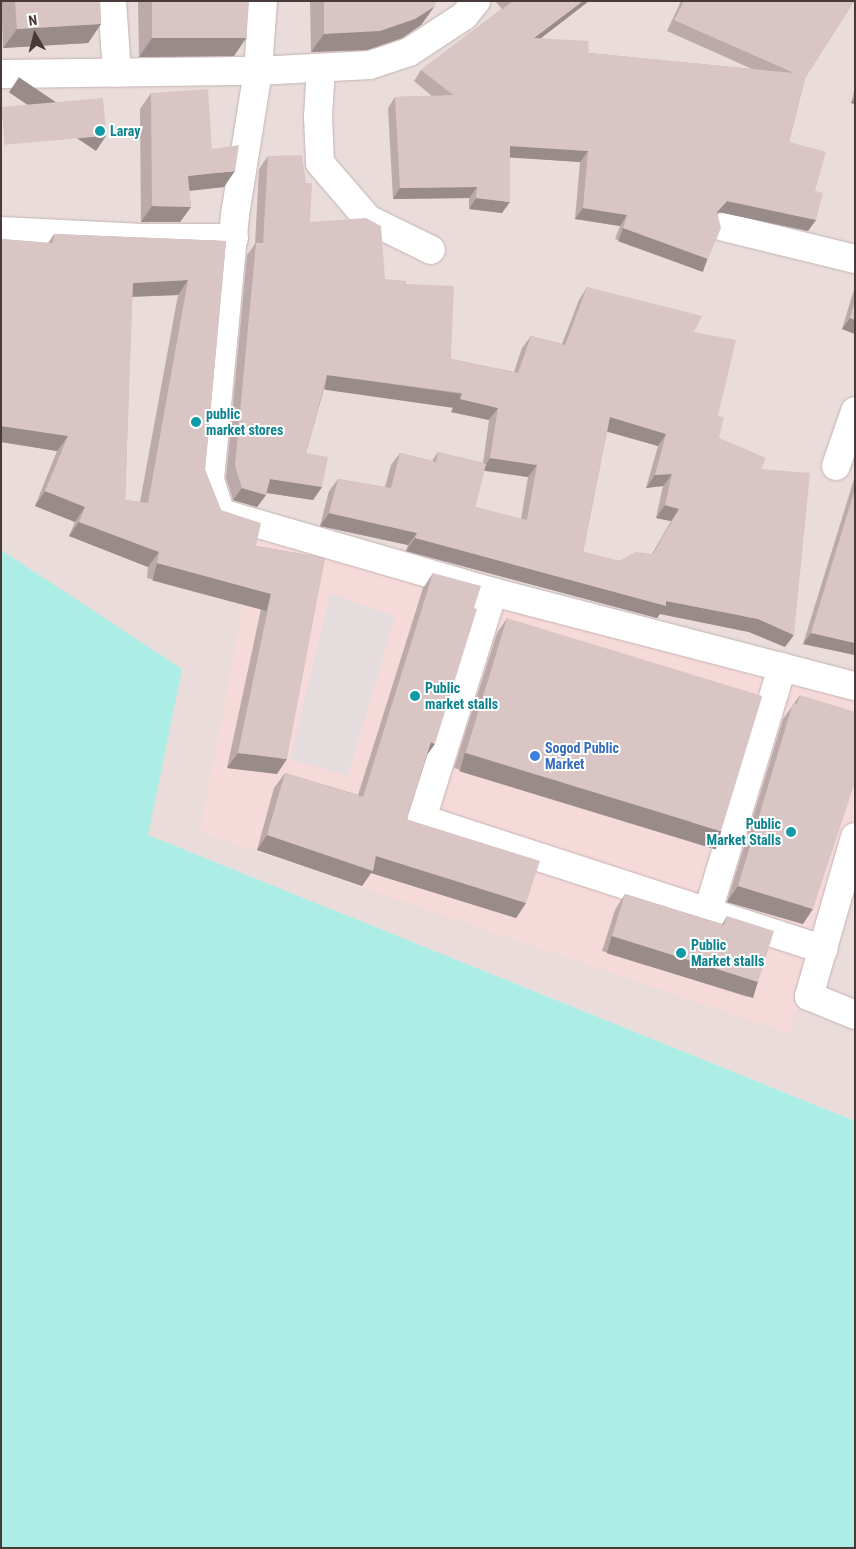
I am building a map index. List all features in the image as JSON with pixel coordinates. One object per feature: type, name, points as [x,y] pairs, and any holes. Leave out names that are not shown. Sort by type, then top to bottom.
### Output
[{"type":"street","points":[[112,1],[117,73]]},
{"type":"street","points":[[263,1],[258,71],[234,238],[210,480],[221,513],[493,592],[855,686]]},
{"type":"street","points":[[1,74],[258,71],[370,65],[408,52],[464,16],[476,1]]},
{"type":"street","points":[[321,68],[318,116],[320,163],[368,219],[431,250]]},
{"type":"street","points":[[724,227],[855,259]]},
{"type":"street","points":[[1,231],[143,238],[234,238]]},
{"type":"street","points":[[836,466],[855,411]]},
{"type":"street","points":[[493,592],[422,819],[823,949]]},
{"type":"street","points":[[708,911],[782,667]]},
{"type":"street","points":[[855,837],[809,996],[855,1015]]},
{"type":"shaded area","points":[[1,1],[855,1],[855,1121],[147,835],[181,669],[1,550]]},
{"type":"shaded area","name":"Sogod Public Market","points":[[256,538],[855,698],[855,815],[790,1034],[200,832]]},
{"type":"shaded area","points":[[330,593],[395,617],[348,776],[290,759]]},
{"type":"water","points":[[1,550],[182,669],[148,835],[855,1121],[855,1548],[1,1548]]},
{"type":"building","points":[[15,1],[100,1],[101,24],[17,29]]},
{"type":"building","points":[[152,1],[247,1],[247,38],[152,38]]},
{"type":"building","points":[[324,1],[436,1],[434,7],[415,19],[380,31],[324,34]]},
{"type":"building","points":[[513,1],[583,1],[534,38],[588,41],[589,53],[794,73],[674,20],[684,1],[854,1],[805,78],[789,142],[826,152],[815,191],[823,193],[816,220],[727,201],[717,212],[721,228],[708,259],[623,228],[627,215],[583,208],[588,151],[510,146],[510,202],[476,198],[477,187],[400,188],[395,97],[453,95],[421,70]]},
{"type":"building","points":[[208,89],[212,149],[239,145],[235,171],[188,176],[191,207],[152,206],[151,93]]},
{"type":"building","points":[[103,98],[106,136],[5,145],[1,107]]},
{"type":"building","points":[[302,155],[306,183],[312,183],[310,222],[366,218],[381,226],[385,279],[406,281],[406,284],[454,286],[451,359],[518,373],[531,336],[565,345],[587,287],[702,316],[694,332],[736,340],[718,416],[724,417],[719,438],[766,458],[761,469],[810,473],[794,635],[758,619],[666,601],[666,606],[415,538],[417,533],[329,513],[338,479],[391,488],[400,453],[436,462],[438,452],[486,464],[475,507],[527,520],[537,465],[490,458],[498,408],[460,399],[462,393],[327,375],[306,453],[328,457],[322,487],[270,479],[266,495],[242,488],[235,466],[256,243],[263,243],[268,156]],"holes":[[[610,417],[666,434],[655,475],[672,474],[665,505],[679,509],[653,554],[636,552],[619,561],[583,552]]]},
{"type":"building","points":[[54,234],[226,241],[205,470],[221,510],[261,523],[256,546],[325,558],[287,759],[238,753],[271,594],[157,563],[159,552],[79,522],[85,507],[45,491],[68,436],[1,426],[1,239],[53,243]],"holes":[[[188,280],[148,503],[125,500],[133,283]]]},
{"type":"building","points":[[855,301],[855,320],[850,318]]},
{"type":"building","points":[[855,489],[855,643],[811,633]]},
{"type":"building","points":[[433,573],[481,586],[474,608],[477,609],[435,744],[431,742],[406,819],[540,861],[526,903],[376,856],[373,871],[267,835],[285,773],[363,797]]},
{"type":"building","points":[[507,618],[762,696],[721,831],[466,753]]},
{"type":"building","name":"Public Market Stalls","points":[[800,695],[855,712],[855,782],[813,909],[738,886],[793,703],[797,704]]},
{"type":"building","points":[[625,894],[724,925],[727,916],[774,931],[758,982],[612,936]]},
{"type":"place","name":"Laray","points":[[100,131]]},
{"type":"place","name":"public market stores","points":[[196,422]]},
{"type":"place","name":"Public market stalls","points":[[415,696]]},
{"type":"place","name":"Sogod Public Market","points":[[535,756]]},
{"type":"place","name":"Public Market Stalls","points":[[791,832]]},
{"type":"place","name":"Public Market stalls","points":[[681,953]]}]
